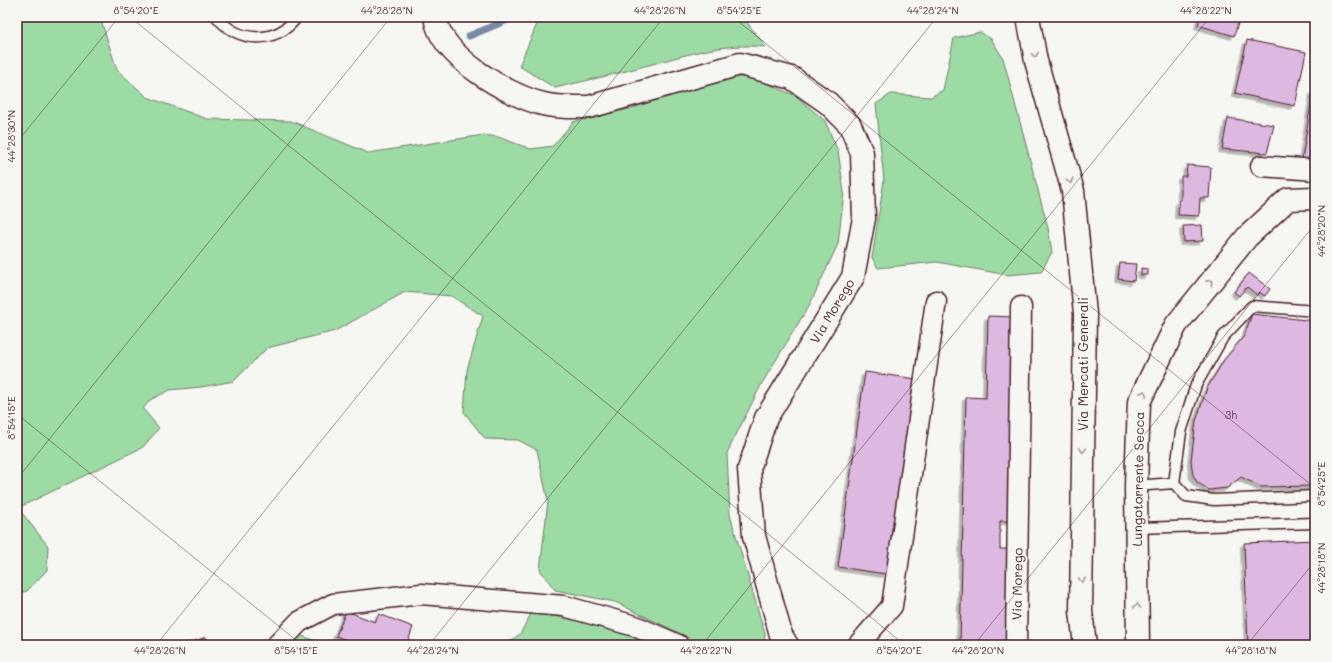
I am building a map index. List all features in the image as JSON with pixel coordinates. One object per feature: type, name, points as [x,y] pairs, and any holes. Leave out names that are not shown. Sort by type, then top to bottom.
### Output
[{"type":"main road","name":"Via Morego","points":[[435,17],[436,24],[449,48],[466,64],[484,77],[503,87],[543,104],[565,108],[589,107],[740,64],[792,78],[828,103],[850,125],[862,153],[864,218],[853,277],[766,418],[749,469],[754,536],[781,635],[787,645]]},
{"type":"main road","name":"Via Mercati Generali","points":[[1028,17],[1036,61],[1073,191],[1085,314],[1081,611],[1085,645]]},
{"type":"main road","name":"Lungotorrente Secca","points":[[1138,645],[1136,486],[1140,402],[1176,325],[1247,237],[1288,199],[1315,198]]},
{"type":"street","points":[[1261,166],[1315,170]]},
{"type":"street","points":[[858,645],[892,606],[936,300]]},
{"type":"street","name":"Via Morego","points":[[1016,645],[1022,307]]},
{"type":"street","points":[[277,645],[299,622],[333,604],[421,594],[564,606],[636,626],[678,645]]},
{"type":"lane","points":[[217,17],[226,27],[244,36],[259,39],[278,34],[296,17]]},
{"type":"lane","points":[[1174,483],[1181,432],[1196,384],[1224,337],[1252,306],[1315,311]]},
{"type":"lane","points":[[1136,486],[1174,483]]},
{"type":"lane","points":[[1174,483],[1186,496],[1214,500],[1315,496]]},
{"type":"lane","points":[[1136,528],[1315,523]]},
{"type":"green space","points":[[17,17],[100,17],[117,70],[147,97],[207,119],[291,121],[368,153],[484,135],[498,137],[531,149],[553,146],[573,122],[633,108],[726,75],[757,79],[796,96],[825,121],[838,151],[844,192],[838,244],[810,304],[761,385],[727,453],[730,515],[765,634],[764,645],[704,645],[615,602],[555,590],[540,570],[548,501],[537,450],[518,440],[485,439],[464,412],[467,370],[483,316],[451,296],[405,292],[335,331],[267,348],[234,381],[201,387],[170,390],[150,400],[143,409],[159,428],[143,447],[18,508],[48,546],[47,570],[27,591],[17,594]]},
{"type":"green space","points":[[540,17],[743,17],[766,47],[734,46],[718,48],[555,88],[519,66]]},
{"type":"green space","points":[[980,32],[991,39],[1003,58],[1048,228],[1052,252],[1041,272],[1007,275],[937,262],[878,268],[872,258],[884,180],[876,104],[891,94],[931,97],[943,90],[954,38]]},
{"type":"green space","points":[[532,612],[587,622],[658,645],[505,645],[520,634]]},
{"type":"green space","points":[[300,635],[320,643],[319,645],[292,645]]},
{"type":"building","points":[[1200,17],[1240,17],[1234,36],[1198,25]]},
{"type":"building","points":[[1247,40],[1306,52],[1295,106],[1235,93]]},
{"type":"building","points":[[1313,91],[1315,91],[1315,160],[1302,159]]},
{"type":"building","points":[[1228,118],[1274,125],[1267,153],[1222,149]]},
{"type":"building","points":[[1187,165],[1211,167],[1209,198],[1200,198],[1199,216],[1178,215],[1179,200],[1181,200],[1181,176],[1186,176]]},
{"type":"building","points":[[1202,225],[1203,241],[1184,242],[1183,226]]},
{"type":"building","points":[[1120,263],[1136,264],[1134,281],[1118,279]]},
{"type":"building","points":[[1141,268],[1148,269],[1148,275],[1141,275]]},
{"type":"building","points":[[1249,273],[1270,289],[1265,296],[1259,292],[1257,295],[1247,287],[1239,296],[1234,292]]},
{"type":"building","points":[[1252,314],[1315,321],[1315,486],[1261,487],[1241,477],[1227,488],[1209,490],[1197,482],[1193,475],[1191,461],[1196,421],[1207,388],[1224,360],[1244,336]]},
{"type":"building","points":[[988,316],[1015,317],[1010,521],[1000,521],[1000,549],[1009,549],[1007,645],[960,645],[966,397],[986,398]]},
{"type":"building","points":[[865,372],[917,379],[886,574],[838,567]]},
{"type":"building","points":[[1315,540],[1315,645],[1248,645],[1244,543]]},
{"type":"building","points":[[346,611],[375,622],[379,614],[413,627],[407,644],[403,642],[402,645],[359,645],[336,636]]},
{"type":"building","points":[[206,637],[208,645],[183,645]]},
{"type":"waterway","points":[[469,36],[515,17]]}]
